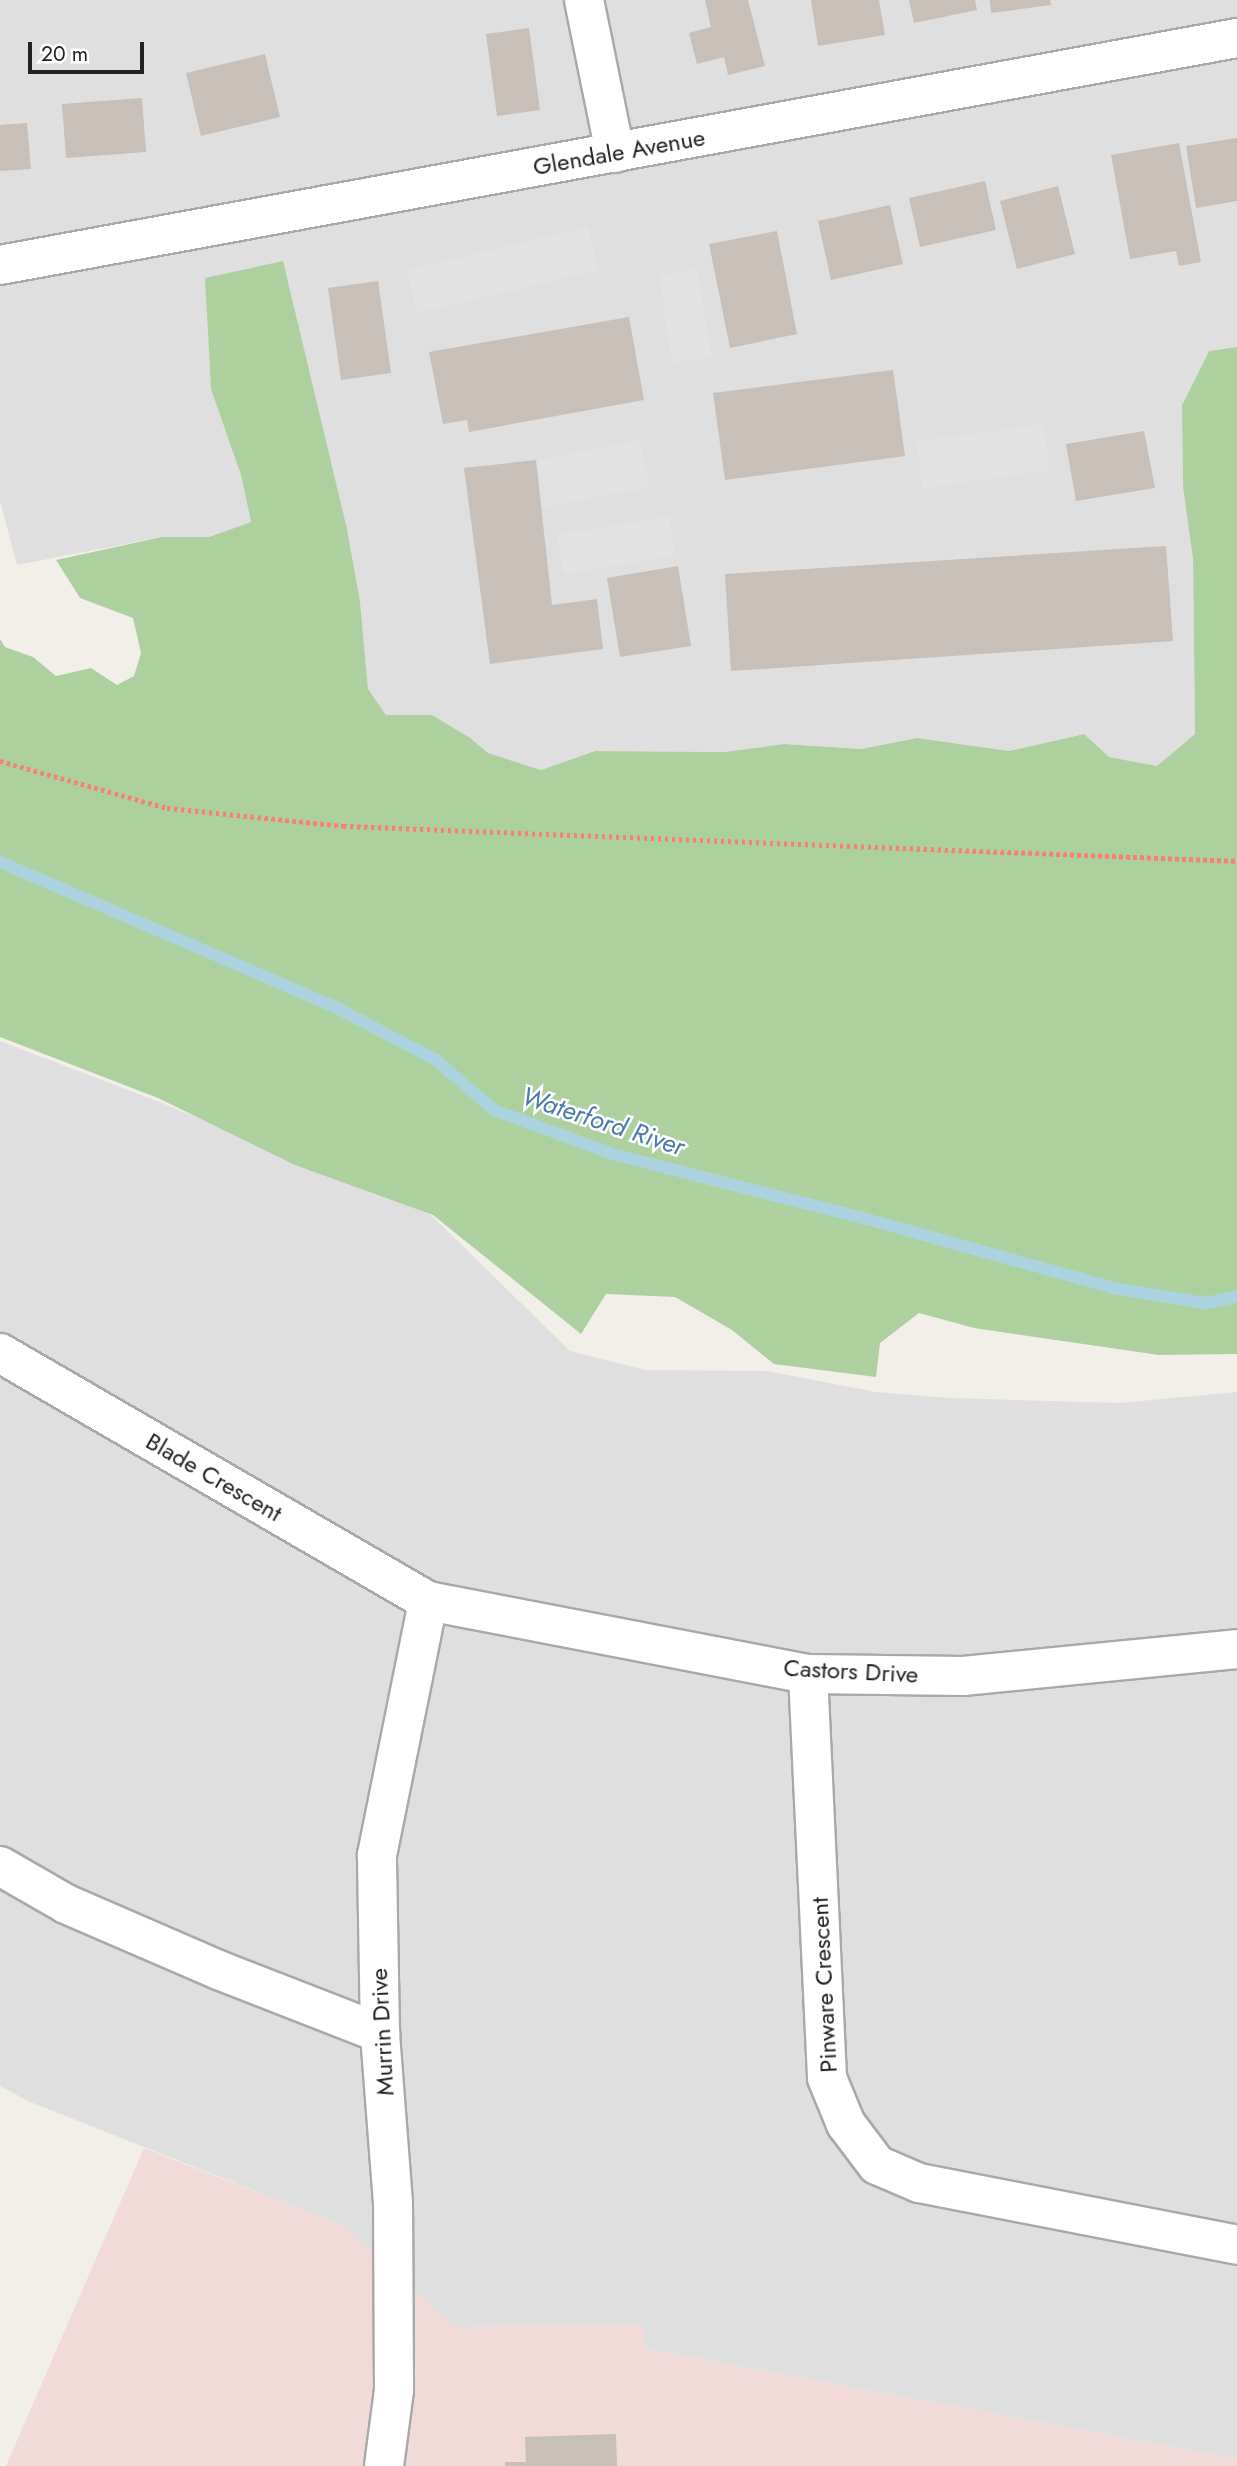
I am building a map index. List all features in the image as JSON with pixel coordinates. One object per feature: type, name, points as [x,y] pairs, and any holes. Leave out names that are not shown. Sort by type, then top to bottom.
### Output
[{"type":"street","points":[[584,0],[615,153]]},
{"type":"street","name":"Glendale Avenue","points":[[0,265],[1237,38]]},
{"type":"street","name":"Blade Crescent","points":[[0,1353],[428,1601]]},
{"type":"street","name":"Castors Drive","points":[[428,1601],[808,1674],[963,1676],[1237,1649]]},
{"type":"street","name":"Murrin Drive","points":[[384,2466],[394,2390],[393,2216],[380,2033],[377,1855],[428,1601]]},
{"type":"street","name":"Pinware Crescent","points":[[808,1674],[827,2078],[846,2124],[877,2165],[919,2183],[1237,2245]]},
{"type":"street","points":[[0,1866],[66,1905],[221,1971],[380,2033]]},
{"type":"path","points":[[0,761],[167,808],[343,826],[1237,861]]},
{"type":"shaded area","points":[[0,0],[1237,0],[1237,347],[1209,351],[1182,405],[1183,487],[1193,559],[1195,734],[1157,766],[1109,757],[1083,734],[1009,751],[917,738],[861,749],[784,744],[724,752],[595,751],[541,770],[488,753],[469,737],[432,715],[386,715],[368,689],[360,601],[347,529],[322,428],[241,475],[251,522],[209,537],[162,537],[17,565],[0,501]]},
{"type":"shaded area","points":[[588,227],[598,270],[417,313],[407,270]]},
{"type":"shaded area","points":[[697,269],[711,357],[672,363],[659,275]]},
{"type":"shaded area","points":[[1043,424],[1050,470],[923,488],[916,442]]},
{"type":"shaded area","points":[[640,440],[649,487],[546,507],[536,460]]},
{"type":"shaded area","points":[[669,517],[675,556],[563,574],[557,534]]},
{"type":"shaded area","points":[[0,1041],[157,1101],[431,1215],[570,1351],[645,1370],[767,1371],[876,1392],[950,1398],[1119,1403],[1237,1392],[1237,2459],[645,2349],[643,2325],[454,2327],[343,2226],[28,2101],[0,2086]]},
{"type":"shaded area","points":[[144,2148],[343,2226],[455,2327],[643,2325],[645,2349],[1237,2459],[1237,2466],[6,2466]]},
{"type":"green space","points":[[283,261],[347,529],[360,601],[368,689],[386,715],[432,715],[469,737],[488,753],[541,770],[595,751],[724,752],[784,744],[861,749],[917,738],[1009,751],[1084,734],[1109,757],[1157,766],[1195,734],[1193,559],[1183,487],[1182,405],[1209,351],[1237,347],[1237,1354],[1159,1355],[974,1328],[919,1313],[880,1343],[876,1377],[774,1364],[732,1330],[675,1297],[606,1294],[581,1334],[433,1215],[295,1165],[158,1098],[0,1037],[0,639],[5,647],[33,657],[56,676],[91,668],[117,685],[134,676],[141,653],[133,618],[80,598],[56,560],[162,537],[209,537],[251,522],[241,475],[211,389],[205,278]]},
{"type":"building","points":[[705,0],[748,0],[765,66],[728,75],[724,57],[697,64],[689,33],[711,27]]},
{"type":"building","points":[[811,0],[879,0],[885,35],[818,46]]},
{"type":"building","points":[[909,0],[975,0],[977,10],[914,23]]},
{"type":"building","points":[[990,0],[1050,0],[1051,5],[991,13]]},
{"type":"building","points":[[529,28],[540,110],[497,116],[486,34]]},
{"type":"building","points":[[265,54],[280,117],[201,136],[186,73]]},
{"type":"building","points":[[142,98],[146,152],[66,158],[62,104]]},
{"type":"building","points":[[27,123],[31,169],[0,171],[0,125]]},
{"type":"building","points":[[1237,138],[1237,201],[1196,208],[1186,146]]},
{"type":"building","points":[[1179,143],[1201,262],[1179,266],[1176,251],[1130,259],[1111,155]]},
{"type":"building","points":[[985,181],[996,230],[920,247],[909,198]]},
{"type":"building","points":[[1058,186],[1075,254],[1017,269],[1000,201]]},
{"type":"building","points":[[890,205],[903,264],[831,280],[818,221]]},
{"type":"building","points":[[777,231],[797,334],[730,348],[709,244]]},
{"type":"building","points":[[378,281],[391,373],[341,380],[328,288]]},
{"type":"building","points":[[629,317],[644,400],[469,432],[467,420],[443,424],[429,352]]},
{"type":"building","points":[[893,370],[905,456],[725,480],[713,393]]},
{"type":"building","points":[[1144,431],[1155,488],[1076,501],[1066,444]]},
{"type":"building","points":[[536,460],[552,605],[597,599],[603,649],[490,664],[464,468]]},
{"type":"building","points":[[1166,546],[1173,641],[731,671],[725,574]]},
{"type":"building","points":[[678,566],[691,646],[620,657],[607,578]]},
{"type":"building","points":[[616,2434],[617,2466],[505,2466],[505,2462],[526,2462],[525,2437]]},
{"type":"waterway","name":"Waterford River","points":[[0,862],[337,1008],[436,1060],[494,1110],[612,1154],[863,1218],[1113,1288],[1205,1303],[1237,1297]]}]
